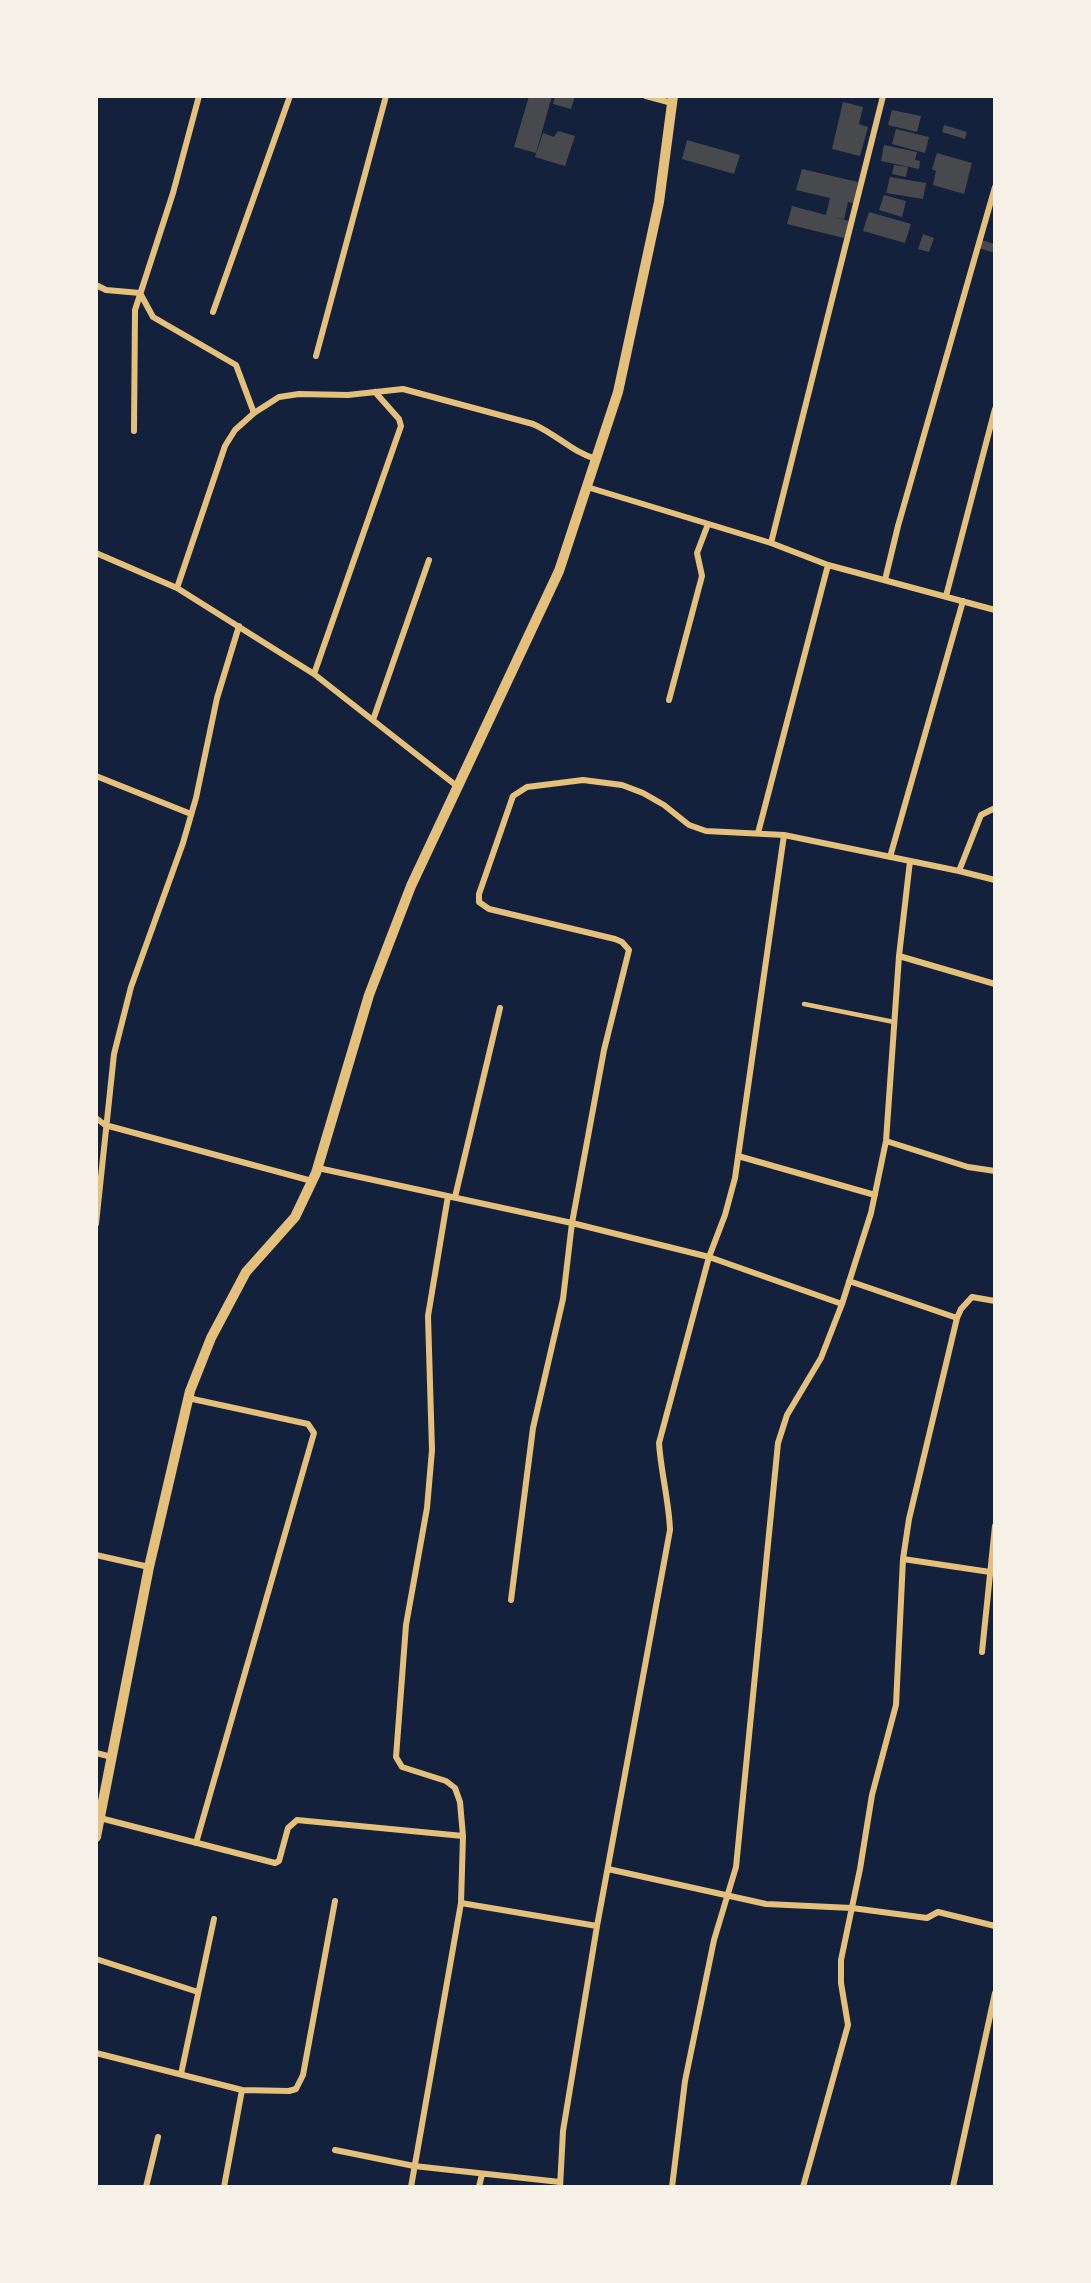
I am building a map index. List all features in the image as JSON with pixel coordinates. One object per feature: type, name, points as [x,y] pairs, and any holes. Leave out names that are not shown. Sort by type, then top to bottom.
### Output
[{"type":"street","points":[[134,431],[133,331],[140,293],[173,193],[199,96]]},
{"type":"street","points":[[213,312],[290,96]]},
{"type":"street","points":[[316,356],[386,96]]},
{"type":"street","points":[[96,1838],[149,1567],[188,1398],[211,1338],[246,1272],[295,1217],[318,1168],[369,995],[411,886],[559,571],[621,381],[659,202],[673,100],[646,96]]},
{"type":"street","points":[[771,543],[884,96]]},
{"type":"street","points":[[885,580],[898,526],[995,187]]},
{"type":"street","points":[[96,285],[106,290],[140,293]]},
{"type":"street","points":[[140,293],[153,317],[236,364],[254,413]]},
{"type":"street","points":[[177,588],[225,446],[236,430],[254,413],[279,397],[411,391],[533,424],[548,430],[583,455],[596,459]]},
{"type":"street","points":[[314,674],[401,426],[399,419],[375,392]]},
{"type":"street","points":[[946,596],[995,409]]},
{"type":"street","points":[[587,487],[771,543],[828,565],[995,610]]},
{"type":"street","points":[[669,700],[702,576],[697,553],[708,524]]},
{"type":"street","points":[[96,553],[177,588],[314,674],[458,787]]},
{"type":"street","points":[[373,720],[429,560]]},
{"type":"street","points":[[758,833],[828,565]]},
{"type":"street","points":[[890,857],[963,601]]},
{"type":"street","points":[[96,1224],[114,1054],[131,987],[191,814],[217,698],[239,627]]},
{"type":"street","points":[[96,776],[191,814]]},
{"type":"street","points":[[511,1600],[533,1428],[563,1299],[572,1223],[604,1050],[629,950],[622,942],[615,939],[489,909],[479,902],[478,894],[513,796],[527,787],[583,780],[622,785],[664,805],[689,825],[706,831],[784,835],[959,870],[995,880]]},
{"type":"street","points":[[959,870],[981,815],[995,808]]},
{"type":"street","points":[[335,2150],[414,2166],[560,2184],[563,2131],[597,1926],[670,1530],[669,1502],[661,1474],[659,1443],[709,1257],[725,1215],[738,1156],[784,835]]},
{"type":"street","points":[[672,2187],[685,2081],[714,1940],[736,1867],[740,1840],[751,1696],[778,1443],[787,1415],[821,1358],[842,1304],[875,1195],[886,1141],[899,956],[910,861]]},
{"type":"street","points":[[899,956],[995,984]]},
{"type":"street","points":[[411,2187],[460,1903],[463,1836],[460,1802],[455,1788],[446,1780],[402,1767],[396,1756],[406,1625],[426,1508],[432,1450],[429,1304],[451,1197],[500,1008]]},
{"type":"street","points":[[96,1118],[105,1125],[312,1181]]},
{"type":"street","points":[[886,1141],[968,1167],[995,1171]]},
{"type":"street","points":[[738,1156],[875,1195]]},
{"type":"street","points":[[318,1168],[572,1223],[709,1257],[842,1304]]},
{"type":"street","points":[[849,1281],[957,1318]]},
{"type":"street","points":[[803,2187],[848,2025],[840,1971],[872,1795],[896,1705],[903,1559],[909,1519],[960,1308],[972,1297],[995,1301]]},
{"type":"street","points":[[188,1398],[308,1424],[314,1433],[196,1843]]},
{"type":"street","points":[[982,1652],[995,1526]]},
{"type":"street","points":[[96,1555],[149,1567]]},
{"type":"street","points":[[903,1559],[990,1572]]},
{"type":"street","points":[[96,1753],[112,1757]]},
{"type":"street","points":[[100,1818],[275,1863],[279,1861],[288,1828],[297,1820],[463,1836]]},
{"type":"street","points":[[608,1869],[766,1904],[852,1908],[927,1918],[938,1912],[995,1926]]},
{"type":"street","points":[[96,2053],[242,2090],[289,2091],[300,2083],[335,1901]]},
{"type":"street","points":[[460,1903],[597,1926]]},
{"type":"street","points":[[181,2074],[214,1919]]},
{"type":"street","points":[[96,1959],[198,1992]]},
{"type":"street","points":[[953,2187],[995,1993]]},
{"type":"street","points":[[224,2187],[242,2090]]},
{"type":"street","points":[[146,2187],[158,2137]]},
{"type":"street","points":[[479,2187],[482,2174]]},
{"type":"lane","points":[[804,1004],[894,1022]]},
{"type":"building","points":[[529,96],[552,96],[536,153],[514,147]]},
{"type":"building","points":[[555,96],[575,96],[571,109],[553,104]]},
{"type":"building","points":[[843,102],[863,107],[859,124],[868,127],[860,156],[832,149]]},
{"type":"building","points":[[892,110],[921,116],[917,132],[888,125]]},
{"type":"building","points":[[944,125],[967,132],[965,139],[942,132]]},
{"type":"building","points":[[896,129],[929,137],[925,153],[892,144]]},
{"type":"building","points":[[558,131],[575,136],[565,166],[535,157],[543,133],[554,137]]},
{"type":"building","points":[[687,140],[740,155],[734,174],[682,159]]},
{"type":"building","points":[[884,145],[917,152],[915,160],[920,161],[919,169],[881,161]]},
{"type":"building","points":[[937,153],[972,163],[964,194],[933,185],[936,171],[932,169]]},
{"type":"building","points":[[894,165],[908,167],[906,177],[892,174]]},
{"type":"building","points":[[802,169],[858,182],[853,203],[848,202],[844,219],[834,217],[849,221],[844,238],[787,224],[792,206],[826,215],[830,198],[796,190]]},
{"type":"building","points":[[890,177],[926,183],[923,199],[886,193]]},
{"type":"building","points":[[884,195],[906,201],[902,217],[879,210]]},
{"type":"building","points":[[869,212],[911,224],[905,243],[863,231]]},
{"type":"building","points":[[923,234],[934,238],[929,252],[918,249]]},
{"type":"building","points":[[981,240],[995,244],[995,253],[979,248]]}]
